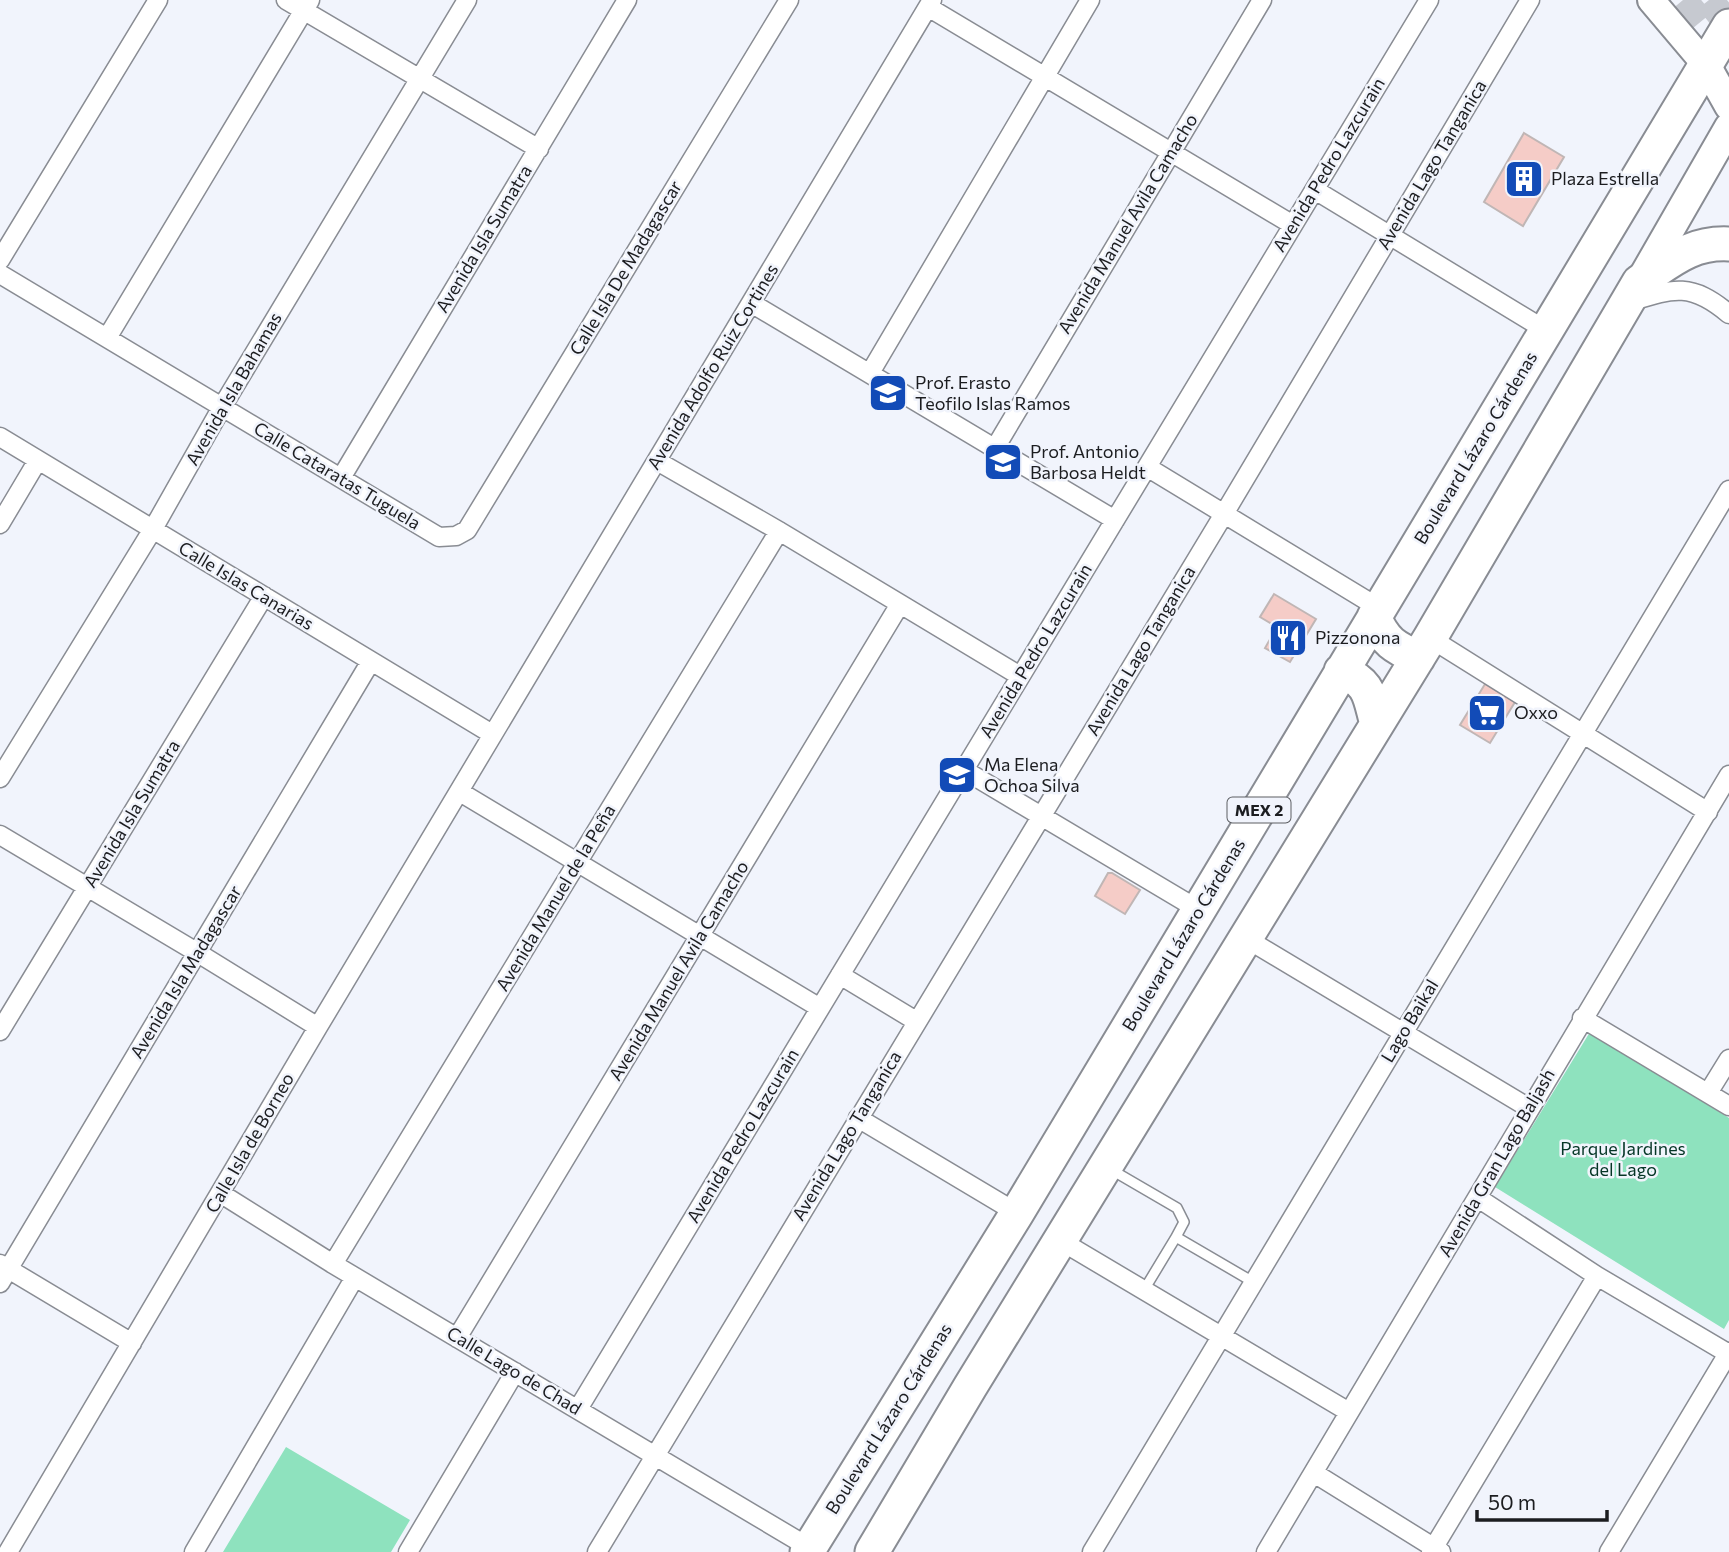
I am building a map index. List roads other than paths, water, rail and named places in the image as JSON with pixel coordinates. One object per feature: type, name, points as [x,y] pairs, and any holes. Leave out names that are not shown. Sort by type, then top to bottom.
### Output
[{"type":"highway","name":"Boulevard Lázaro Cárdenas","points":[[808,1550],[1017,1213],[1729,26]]},
{"type":"highway","points":[[1634,292],[1694,247],[1714,243],[1729,244]]},
{"type":"highway","name":"MEX 2","points":[[872,1552],[1424,648],[1634,292]]},
{"type":"highway","points":[[1377,612],[1381,633],[1389,643],[1424,648]]},
{"type":"highway","points":[[1341,671],[1357,677],[1364,684],[1377,724]]},
{"type":"highway","points":[[971,1387],[950,1373],[948,1365],[991,1270],[996,1246]]},
{"type":"main road","points":[[1651,0],[1706,65],[1729,106]]},
{"type":"main road","name":"MEX 2","points":[[1634,292],[1729,127]]},
{"type":"street","points":[[0,260],[158,0]]},
{"type":"street","points":[[286,0],[307,5],[419,79],[538,149]]},
{"type":"street","name":"Avenida Isla Bahamas","points":[[0,778],[153,529],[222,407],[467,0]]},
{"type":"street","name":"Avenida Isla Sumatra","points":[[341,478],[627,0]]},
{"type":"street","name":"Calle Isla De Madagascar","points":[[461,534],[467,530],[789,0]]},
{"type":"street","points":[[870,373],[1090,0]]},
{"type":"street","name":"Avenida Manuel Avila Camacho","points":[[995,448],[1262,0]]},
{"type":"street","name":"Avenida Pedro Lazcurain","points":[[578,1409],[1429,0]]},
{"type":"street","name":"Avenida Lago Tanganica","points":[[597,1552],[1224,514],[1530,0]]},
{"type":"street","points":[[930,4],[1293,225]]},
{"type":"street","name":"Avenida Adolfo Ruiz Cortines","points":[[492,734],[930,4]]},
{"type":"street","points":[[107,338],[307,5]]},
{"type":"street","points":[[1315,190],[1547,331]]},
{"type":"street","name":"Calle Cataratas Tuguela","points":[[0,274],[439,537],[461,534]]},
{"type":"street","points":[[1634,292],[1691,291],[1705,296],[1729,314]]},
{"type":"street","points":[[751,303],[1115,520]]},
{"type":"street","name":"Calle Islas Canarias","points":[[0,437],[492,734]]},
{"type":"street","points":[[0,524],[38,460]]},
{"type":"street","points":[[657,461],[1020,676]]},
{"type":"street","points":[[1147,467],[1377,612]]},
{"type":"street","name":"Lago Baikal","points":[[1092,1552],[1729,490]]},
{"type":"street","name":"Avenida Manuel de la Peña","points":[[333,1264],[779,531]]},
{"type":"street","name":"Avenida Isla Sumatra","points":[[0,1031],[264,596]]},
{"type":"street","name":"Avenida Manuel Avila Camacho","points":[[457,1338],[900,604]]},
{"type":"street","points":[[1424,648],[1584,733],[1707,812]]},
{"type":"street","name":"Avenida Isla Madagascar","points":[[3,1272],[198,953],[370,661]]},
{"type":"street","name":"Calle Isla de Borneo","points":[[8,1552],[492,734]]},
{"type":"street","points":[[964,770],[1199,911]]},
{"type":"street","name":"Avenida Gran Lago Baljash","points":[[1266,1552],[1729,775]]},
{"type":"street","points":[[460,792],[820,1008]]},
{"type":"street","points":[[0,835],[318,1027]]},
{"type":"street","points":[[1247,939],[1529,1108]]},
{"type":"street","points":[[840,975],[916,1021]]},
{"type":"street","points":[[1582,1018],[1729,1106]]},
{"type":"street","points":[[1708,1093],[1729,1059]]},
{"type":"street","points":[[858,1118],[1017,1213]]},
{"type":"street","name":"Calle Lago de Chad","points":[[220,1193],[808,1550]]},
{"type":"street","points":[[1478,1198],[1597,1276],[1729,1353],[1609,1552]]},
{"type":"street","points":[[1061,1241],[1349,1412]]},
{"type":"street","points":[[3,1272],[132,1343]]},
{"type":"street","points":[[1314,1473],[1435,1550],[1597,1276]]},
{"type":"street","points":[[194,1552],[355,1277]]},
{"type":"street","points":[[408,1552],[515,1372]]},
{"type":"lane","points":[[1107,1167],[1177,1208],[1184,1222],[1144,1290]]},
{"type":"lane","points":[[1176,1237],[1255,1283]]},
{"type":"tunnel","points":[[1683,0],[1707,29],[1729,65]]},
{"type":"tunnel","points":[[1709,0],[1729,25]]},
{"type":"place","name":"Plaza Estrella","points":[[1524,179]]},
{"type":"place","name":"Prof. Erasto Teofilo Islas Ramos","points":[[888,393]]},
{"type":"place","name":"Prof. Antonio Barbosa Heldt","points":[[1003,462]]},
{"type":"place","name":"Pizzonona","points":[[1288,638]]},
{"type":"place","name":"Oxxo","points":[[1487,713]]},
{"type":"place","name":"Ma Elena Ochoa Silva","points":[[957,775]]},
{"type":"park label","name":"Parque Jardines del Lago","points":[[1623,1159]]}]
